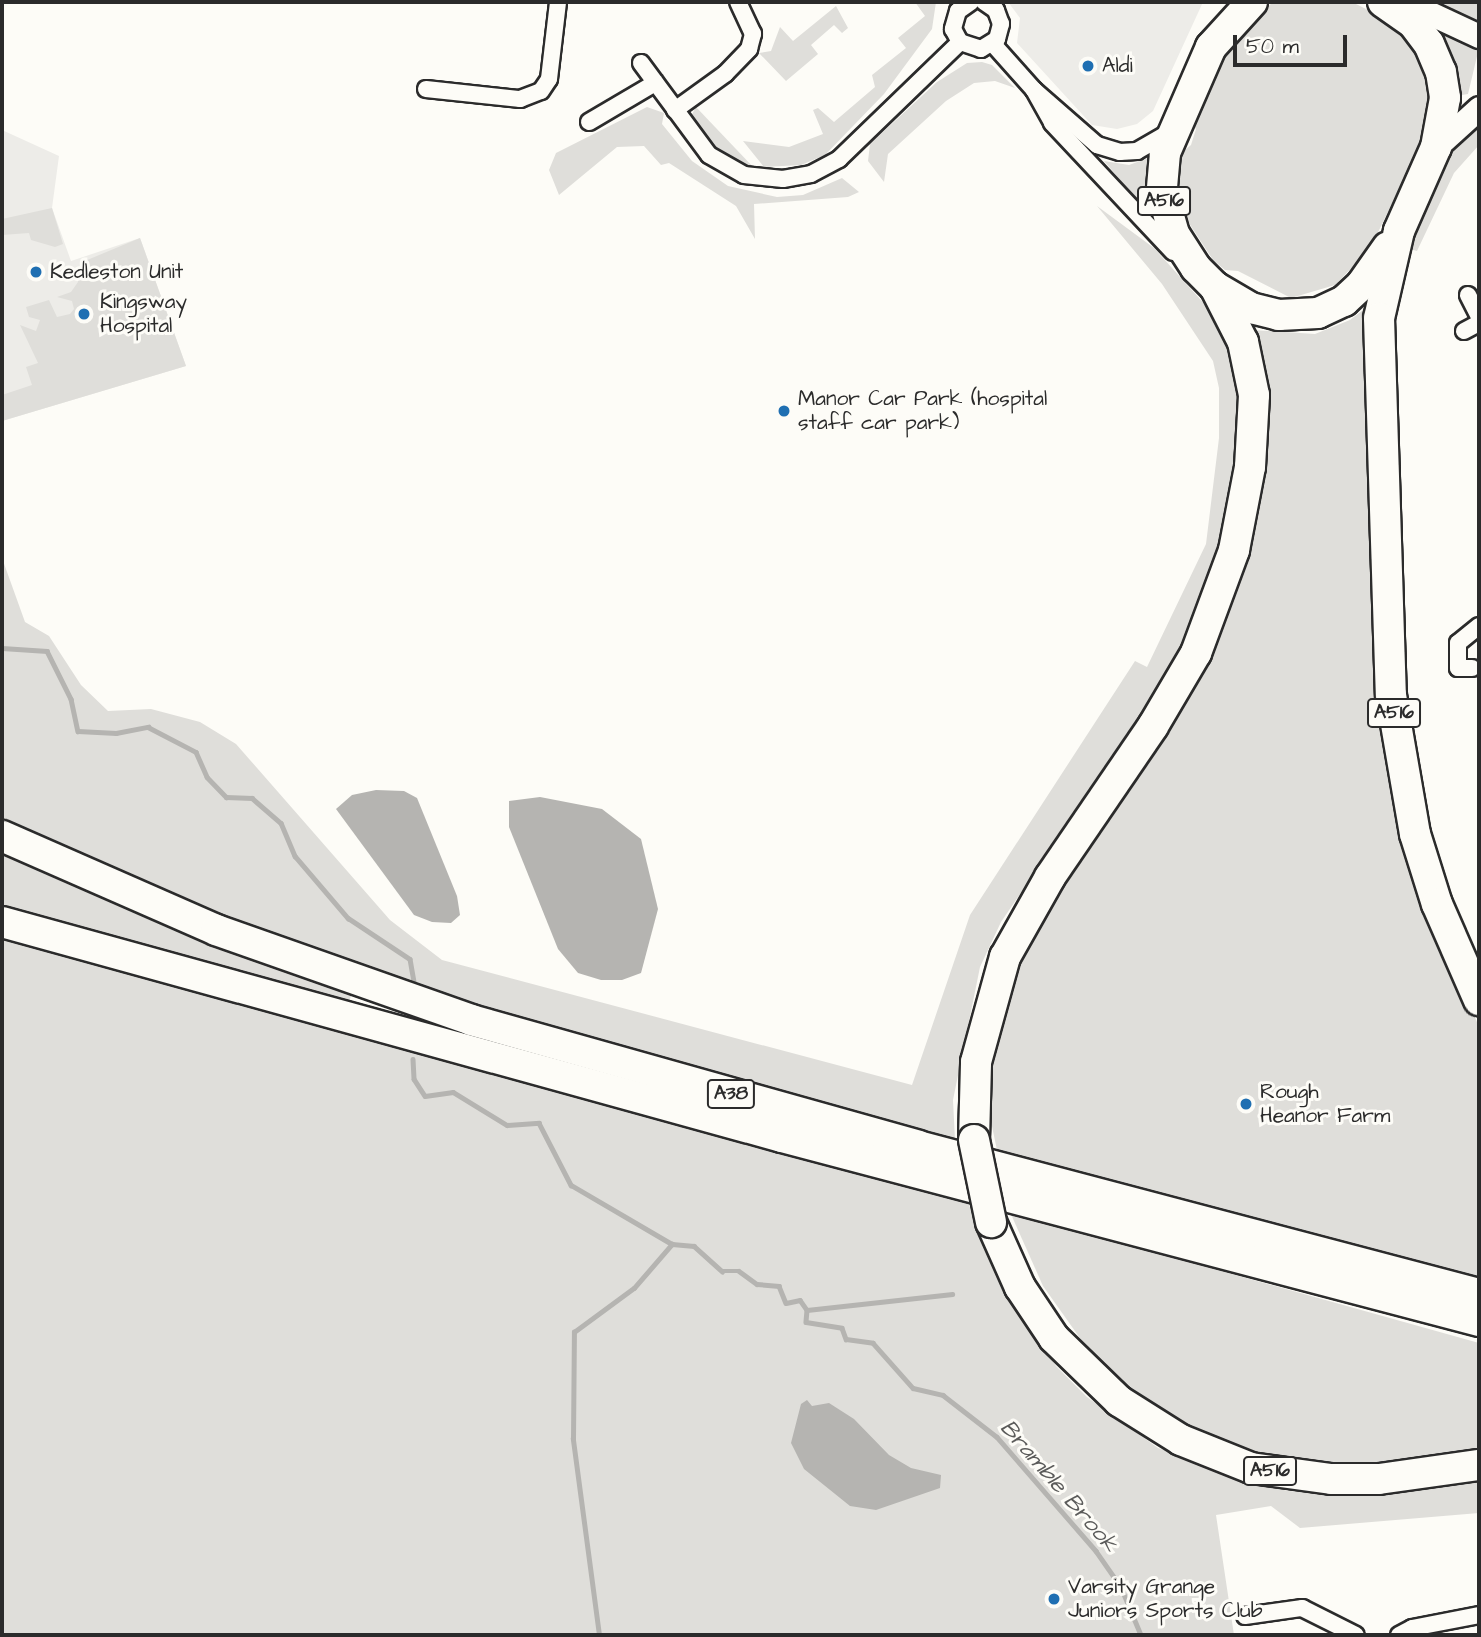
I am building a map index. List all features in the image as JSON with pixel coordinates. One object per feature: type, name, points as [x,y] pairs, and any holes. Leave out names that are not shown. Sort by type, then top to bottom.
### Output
[{"type":"highway","name":"A516","points":[[1221,2],[1211,47],[1174,129],[1163,166],[1165,206],[1174,234],[1205,277],[1243,342],[1254,395],[1250,467],[1234,550],[1196,653],[1153,726],[1044,885],[1005,957],[976,1062],[974,1140],[991,1222],[1020,1287],[1054,1338],[1119,1401],[1181,1440],[1251,1468],[1331,1479],[1380,1479],[1479,1465]]},
{"type":"highway","name":"A516","points":[[1211,47],[1252,2]]},
{"type":"highway","name":"A516","points":[[1400,6],[1429,44],[1441,72],[1445,98],[1436,147],[1399,231],[1378,329],[1391,695],[1415,834],[1437,904],[1479,1000]]},
{"type":"highway","name":"A516","points":[[1205,277],[1265,313],[1318,313],[1354,293],[1399,231]]},
{"type":"highway","name":"A38","points":[[2,836],[216,930],[471,1020],[918,1146],[1479,1294]]},
{"type":"highway","name":"A38","points":[[2,922],[782,1137],[1479,1321]]},
{"type":"main road","points":[[1400,6],[1479,36]]},
{"type":"main road","points":[[1436,147],[1479,108]]},
{"type":"street","points":[[426,89],[520,99],[541,91],[549,79],[558,2]]},
{"type":"street","points":[[675,110],[725,74],[748,49],[752,34],[739,2]]},
{"type":"street","points":[[960,42],[954,20],[967,2]]},
{"type":"street","points":[[960,42],[981,49],[993,44],[1002,23],[995,4]]},
{"type":"street","points":[[641,63],[709,155],[733,172],[776,179],[801,176],[839,159],[960,42]]},
{"type":"street","points":[[993,44],[1034,90],[1108,150],[1137,151],[1174,129]]},
{"type":"street","points":[[589,122],[655,83]]},
{"type":"street","points":[[1034,90],[1052,123],[1168,247],[1205,277]]},
{"type":"street","points":[[1468,295],[1479,317]]},
{"type":"street","points":[[1464,331],[1479,323]]},
{"type":"street","points":[[1472,668],[1458,668],[1458,643],[1479,626]]},
{"type":"street","points":[[1245,1616],[1302,1608],[1356,1635]]},
{"type":"street","points":[[1399,1635],[1412,1628],[1479,1615]]},
{"type":"shaded area","points":[[915,2],[936,2],[932,29],[884,94],[825,155],[801,165],[764,167],[743,141],[789,147],[823,134],[813,110],[818,108],[834,122],[875,87],[872,75],[906,48],[898,38],[925,16]]},
{"type":"shaded area","points":[[1008,2],[1203,2],[1153,111],[1137,124],[1117,129],[1092,125],[1017,43],[1020,18]]},
{"type":"shaded area","points":[[1273,2],[1352,2],[1376,14],[1415,49],[1430,97],[1418,149],[1370,249],[1335,285],[1291,298],[1238,271],[1225,270],[1213,260],[1185,217],[1177,184],[1180,154],[1191,145],[1196,129],[1192,124],[1233,38]]},
{"type":"shaded area","points":[[1423,2],[1479,2],[1479,29]]},
{"type":"shaded area","points":[[836,6],[848,28],[842,33],[834,25],[811,45],[818,54],[786,81],[759,53],[771,51],[780,27],[793,41]]},
{"type":"shaded area","points":[[1442,30],[1479,48],[1468,94],[1462,95],[1459,74]]},
{"type":"shaded area","points":[[982,62],[992,65],[1015,88],[995,81],[974,83],[946,101],[888,154],[884,182],[868,161],[870,144],[937,82],[967,63]]},
{"type":"shaded area","points":[[647,107],[664,113],[662,124],[692,161],[728,186],[777,197],[803,195],[842,178],[859,192],[848,197],[754,204],[755,239],[736,206],[669,163],[661,165],[644,146],[617,147],[559,195],[549,170],[556,153]]},
{"type":"shaded area","points":[[696,107],[755,169],[722,155],[705,138],[690,118]]},
{"type":"shaded area","points":[[1479,119],[1479,145],[1454,173],[1417,251],[1406,248],[1452,145]]},
{"type":"shaded area","name":"Kingsway Hospital","points":[[2,130],[59,156],[52,208],[71,261],[140,238],[186,366],[2,421]]},
{"type":"shaded area","points":[[1154,156],[1148,190],[1151,216],[1104,161],[1129,165]]},
{"type":"shaded area","points":[[1097,206],[1154,248],[1209,309],[1237,371],[1240,428],[1231,495],[1208,583],[1168,677],[1001,922],[980,967],[953,1100],[955,1140],[551,1032],[358,970],[2,823],[2,558],[25,622],[49,636],[81,685],[108,711],[151,709],[200,722],[236,744],[390,920],[442,960],[912,1085],[970,915],[1135,661],[1147,667],[1206,544],[1219,438],[1219,388],[1213,361],[1162,284]]},
{"type":"shaded area","points":[[52,208],[63,244],[55,247],[31,240],[29,233],[2,235],[2,219]]},
{"type":"shaded area","points":[[140,238],[186,366],[2,421],[2,395],[32,385],[26,367],[38,363],[20,325],[36,331],[40,320],[29,317],[26,307],[49,300],[57,317],[70,314],[74,309],[72,301],[57,297],[71,292],[78,282],[80,263]]},
{"type":"shaded area","points":[[1367,307],[1381,725],[1406,850],[1479,1027],[1479,1282],[998,1155],[989,1112],[988,1068],[1010,981],[1031,934],[1210,655],[1233,601],[1257,513],[1265,456],[1265,374],[1253,330],[1315,334],[1350,320]]},
{"type":"shaded area","points":[[376,790],[404,791],[417,798],[457,896],[460,915],[451,923],[432,922],[414,915],[336,809],[352,795]]},
{"type":"shaded area","points":[[540,797],[602,809],[641,839],[658,909],[641,973],[622,980],[601,980],[578,973],[558,949],[509,827],[509,801]]},
{"type":"shaded area","points":[[2,850],[352,993],[349,1002],[2,909]]},
{"type":"shaded area","points":[[2,939],[968,1203],[1006,1293],[1056,1366],[1087,1397],[1158,1448],[1287,1491],[1366,1495],[1479,1481],[1479,1513],[1300,1528],[1271,1506],[1216,1515],[1234,1635],[2,1635]]},
{"type":"shaded area","points":[[1010,1212],[1479,1343],[1479,1451],[1411,1463],[1338,1466],[1268,1457],[1205,1436],[1139,1400],[1092,1355],[1043,1286]]},
{"type":"shaded area","points":[[807,1400],[812,1406],[829,1403],[854,1419],[889,1455],[911,1468],[941,1475],[940,1488],[876,1510],[850,1506],[804,1469],[791,1443],[801,1404]]},
{"type":"waterway","name":"Bramble Brook","points":[[2,648],[47,651],[71,699],[78,731],[116,733],[148,727],[196,752],[207,777],[226,797],[252,798],[281,823],[295,856],[348,918],[410,959],[415,988]]},
{"type":"waterway","name":"Bramble Brook","points":[[413,1059],[414,1079],[425,1096],[453,1092],[507,1125],[539,1123],[571,1185],[672,1244],[694,1246],[722,1271],[739,1271],[757,1284],[779,1286],[786,1303],[800,1300],[807,1310],[806,1322],[842,1328],[846,1339],[873,1343],[913,1388],[943,1395],[997,1437],[1096,1551],[1121,1587],[1141,1635]]},
{"type":"waterway","points":[[599,1635],[573,1439],[574,1332],[634,1288],[672,1244]]},
{"type":"waterway","points":[[807,1310],[952,1294]]},
{"type":"place","name":"Aldi","points":[[1088,66]]},
{"type":"place","name":"Kedleston Unit","points":[[36,272]]},
{"type":"place","name":"Kingsway Hospital","points":[[84,314]]},
{"type":"place","name":"Manor Car Park (hospital staff car park)","points":[[784,411]]},
{"type":"place","name":"Rough Heanor Farm","points":[[1246,1104]]},
{"type":"place","name":"Varsity Grange Juniors Sports Club","points":[[1054,1599]]}]
